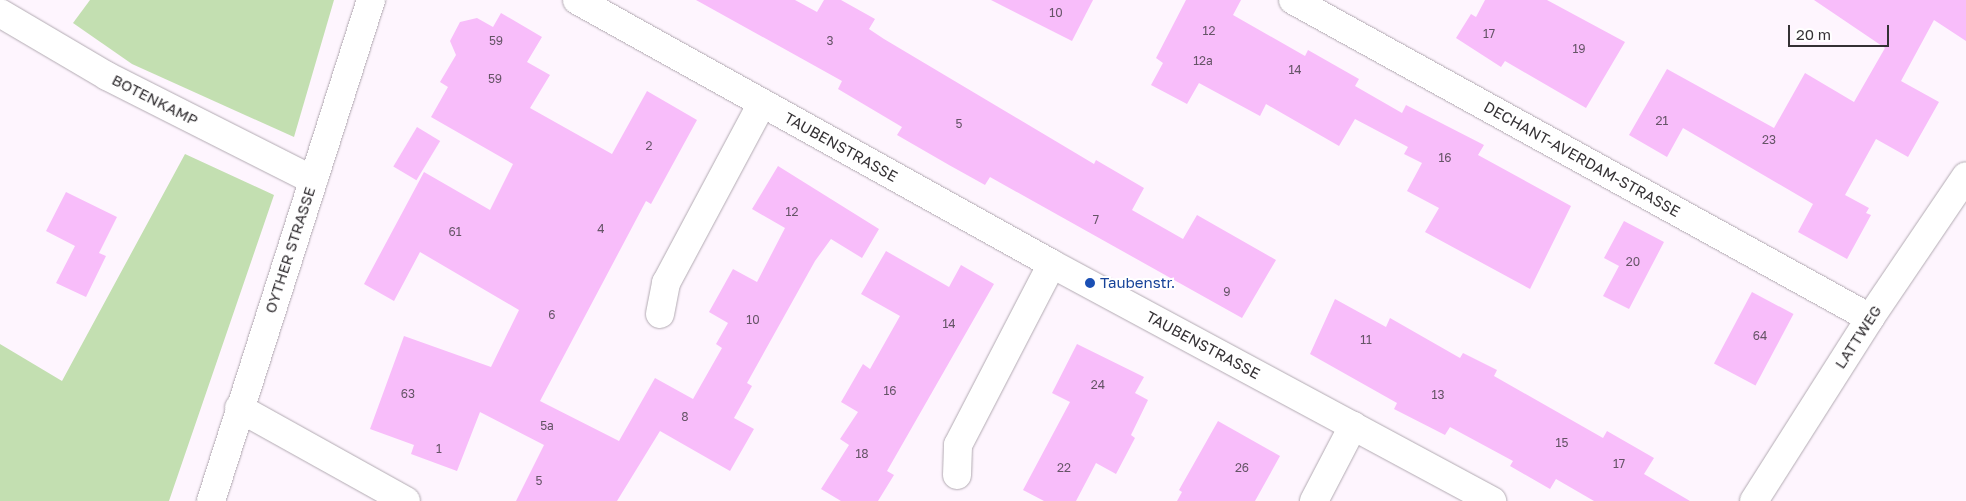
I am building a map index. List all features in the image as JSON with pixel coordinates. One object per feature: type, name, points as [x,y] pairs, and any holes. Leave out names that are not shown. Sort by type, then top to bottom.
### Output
[{"type":"street","name":"OYTHER STRASSE","points":[[211,501],[239,408],[371,0]]},
{"type":"street","name":"TAUBENSTRASSE","points":[[577,0],[1052,264],[1492,501]]},
{"type":"street","name":"DECHANT-AVERDAM-STRASSE","points":[[1294,0],[1870,318]]},
{"type":"street","name":"BOTENKAMP","points":[[0,13],[107,76],[313,180]]},
{"type":"street","points":[[660,314],[666,283],[762,103]]},
{"type":"street","name":"LATTWEG","points":[[1754,501],[1870,318],[1966,176]]},
{"type":"street","points":[[957,475],[958,445],[1052,264]]},
{"type":"street","points":[[239,408],[406,501]]},
{"type":"street","points":[[1314,501],[1353,426]]},
{"type":"green space","points":[[90,0],[334,0],[294,137],[132,64],[73,23]]},
{"type":"green space","points":[[185,154],[274,195],[169,501],[0,501],[0,344],[62,381]]},
{"type":"building","points":[[696,0],[795,0],[817,12],[824,0],[841,0],[875,19],[869,29],[884,39],[1094,164],[1096,160],[1144,188],[1132,210],[1183,239],[1197,215],[1276,260],[1242,318],[990,177],[985,185],[897,135],[902,127],[838,89],[842,81]]},
{"type":"building","points":[[991,0],[1093,0],[1072,41]]},
{"type":"building","points":[[1186,0],[1241,0],[1233,15],[1305,56],[1308,50],[1359,79],[1355,86],[1402,113],[1406,105],[1484,145],[1478,155],[1571,206],[1530,289],[1425,232],[1439,208],[1407,191],[1422,163],[1404,154],[1408,147],[1355,119],[1339,146],[1266,104],[1260,116],[1199,83],[1187,104],[1151,85],[1163,63],[1156,58]]},
{"type":"building","points":[[1485,0],[1547,0],[1625,42],[1586,108],[1505,61],[1501,67],[1456,38],[1471,14],[1476,17]]},
{"type":"building","points":[[1814,0],[1966,0],[1966,41],[1934,20],[1901,81],[1939,102],[1908,157],[1876,139],[1845,195],[1869,208],[1866,213],[1871,215],[1847,259],[1798,232],[1813,204],[1683,128],[1667,157],[1629,135],[1667,69],[1774,128],[1805,73],[1854,102],[1885,48]]},
{"type":"building","points":[[501,13],[542,37],[527,62],[550,75],[530,108],[612,154],[647,91],[697,120],[651,204],[646,201],[540,401],[619,441],[655,378],[693,399],[722,348],[716,344],[728,323],[709,312],[733,269],[757,282],[785,228],[752,209],[778,166],[879,229],[862,258],[831,239],[815,261],[747,383],[752,386],[734,418],[754,429],[730,471],[660,431],[617,501],[516,501],[544,445],[480,412],[457,471],[411,454],[414,445],[370,429],[404,336],[491,367],[519,310],[420,252],[394,301],[364,284],[424,172],[490,210],[513,164],[431,117],[448,87],[440,82],[456,55],[450,41],[460,22],[477,18],[493,27]]},
{"type":"building","points":[[417,127],[440,141],[416,180],[393,166]]},
{"type":"building","points":[[66,192],[117,217],[99,253],[106,256],[86,297],[56,283],[75,246],[46,231]]},
{"type":"building","points":[[1624,221],[1664,242],[1629,309],[1603,296],[1619,266],[1604,258]]},
{"type":"building","points":[[886,251],[949,287],[961,265],[994,284],[887,471],[894,475],[878,501],[841,501],[821,489],[849,445],[840,439],[858,412],[841,402],[863,364],[870,369],[900,316],[861,294]]},
{"type":"building","points":[[1752,292],[1793,314],[1755,386],[1714,364]]},
{"type":"building","points":[[1335,299],[1386,327],[1390,318],[1460,358],[1463,353],[1497,370],[1494,376],[1603,438],[1607,431],[1654,458],[1644,474],[1690,501],[1594,501],[1556,479],[1550,489],[1510,466],[1513,461],[1450,427],[1445,435],[1394,409],[1397,403],[1310,354]]},
{"type":"building","points":[[1077,344],[1144,377],[1135,393],[1148,400],[1131,435],[1135,438],[1116,474],[1096,463],[1076,501],[1044,501],[1023,490],[1070,402],[1052,393]]},
{"type":"building","points":[[1218,421],[1280,456],[1255,501],[1177,501],[1182,492],[1179,490]]},
{"type":"place","name":"Taubenstr.","points":[[1090,283]]}]
